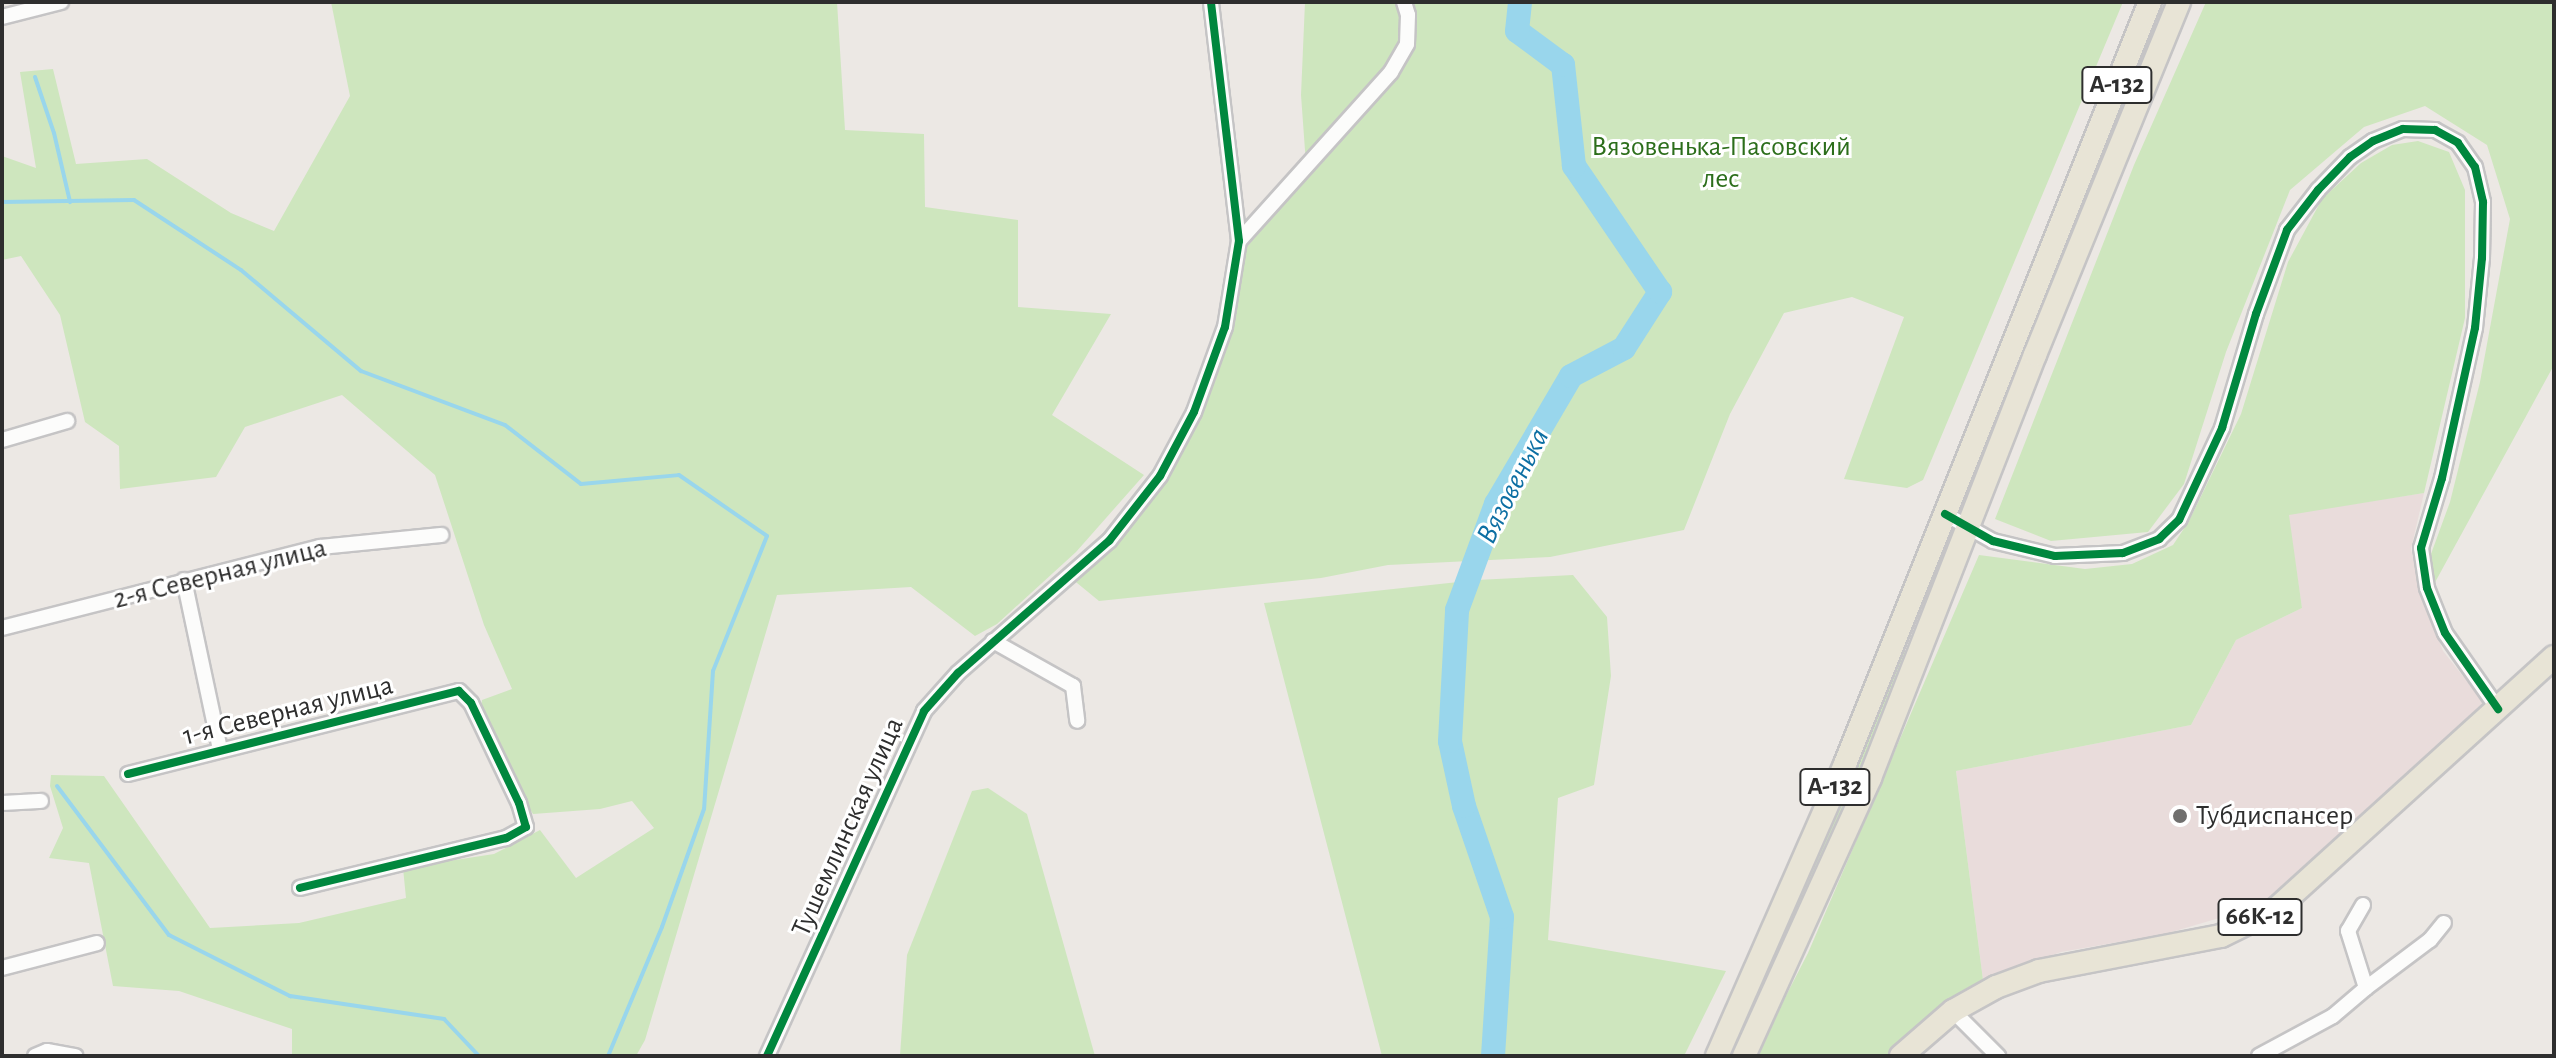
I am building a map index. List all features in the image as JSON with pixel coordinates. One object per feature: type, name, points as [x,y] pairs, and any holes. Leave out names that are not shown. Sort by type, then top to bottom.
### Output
[{"type":"main road","name":"А-132","points":[[1717,1056],[1845,764],[2150,2]]},
{"type":"main road","name":"А-132","points":[[1744,1056],[1870,778],[2179,2]]},
{"type":"main road","name":"66К-12","points":[[1901,1056],[1953,1011],[1996,987],[2039,971],[2221,936],[2276,909],[2554,657]]},
{"type":"street","points":[[2,17],[61,2]]},
{"type":"street","name":"Тушемлинская улица","points":[[767,1056],[924,711],[958,673],[1109,541],[1160,476],[1194,412],[1225,327],[1239,241],[1211,2]]},
{"type":"street","points":[[1239,241],[1391,72],[1407,44],[1408,15],[1404,2]]},
{"type":"street","points":[[1945,514],[1993,541],[2055,556],[2123,553],[2159,539],[2179,520],[2222,428],[2256,314],[2287,230],[2318,190],[2350,157],[2373,141],[2403,129],[2435,130],[2458,143],[2475,167],[2483,202],[2482,258],[2475,328],[2442,478],[2421,548],[2427,588],[2445,633],[2498,709]]},
{"type":"street","points":[[2,440],[67,421]]},
{"type":"street","name":"2-я Северная улица","points":[[2,628],[320,547],[441,535]]},
{"type":"street","points":[[184,580],[220,749]]},
{"type":"street","points":[[993,641],[1073,686],[1077,721]]},
{"type":"street","name":"1-я Северная улица","points":[[128,774],[459,691],[471,703],[519,803],[526,827],[506,838],[300,888]]},
{"type":"street","points":[[2,803],[41,801]]},
{"type":"street","points":[[2363,905],[2348,931],[2366,988]]},
{"type":"street","points":[[2259,1056],[2333,1016],[2430,940],[2444,923]]},
{"type":"street","points":[[2,968],[97,943]]},
{"type":"street","points":[[1953,1011],[1998,1056]]},
{"type":"street","points":[[35,1056],[47,1051],[76,1056]]},
{"type":"shaded area","points":[[2424,493],[2411,549],[2420,589],[2443,651],[2485,704],[2260,906],[2165,934],[2061,952],[1983,980],[1956,771],[2191,725],[2236,640],[2302,608],[2288,514]]},
{"type":"green space","points":[[331,2],[837,2],[845,130],[924,134],[925,207],[1018,220],[1018,307],[1111,314],[1052,415],[1144,475],[1076,552],[997,624],[975,636],[911,587],[777,595],[645,1040],[636,1056],[292,1056],[292,1029],[179,991],[113,986],[89,863],[49,858],[63,828],[50,786],[51,775],[104,776],[210,928],[299,923],[406,898],[403,868],[494,854],[540,830],[576,878],[654,828],[632,801],[600,809],[533,814],[526,803],[481,710],[482,700],[512,689],[484,625],[435,475],[342,395],[245,427],[216,477],[120,489],[119,446],[85,422],[60,315],[21,256],[2,260],[2,156],[36,168],[20,72],[53,69],[76,164],[147,159],[231,213],[274,231],[350,96]]},
{"type":"green space","name":"Вязовенька-Пасовский лес","points":[[1305,2],[2123,2],[1923,480],[1907,488],[1844,479],[1904,317],[1852,297],[1784,313],[1730,414],[1684,530],[1550,557],[1388,565],[1321,578],[1099,601],[1071,578],[1115,543],[1162,487],[1200,418],[1229,333],[1243,251],[1307,178],[1301,95]]},
{"type":"green space","points":[[2206,2],[2554,2],[2554,365],[2433,586],[2431,554],[2450,502],[2480,382],[2510,219],[2487,145],[2425,106],[2364,127],[2290,190],[2226,352],[2184,484],[2148,532],[2051,541],[1995,519],[2134,165]]},
{"type":"green space","points":[[2418,141],[2449,152],[2465,190],[2465,318],[2424,493],[2289,515],[2302,608],[2236,640],[2191,725],[1956,771],[1983,980],[1927,1019],[1887,1056],[1755,1056],[1808,953],[1979,555],[2085,569],[2132,564],[2173,545],[2189,521],[2241,414],[2288,262],[2322,199],[2361,163],[2392,145]]},
{"type":"green space","points":[[1573,575],[1607,617],[1611,676],[1594,785],[1558,798],[1548,940],[1726,971],[1684,1056],[1382,1056],[1264,603],[1477,580]]},
{"type":"green space","points":[[1901,646],[1908,655],[1860,775],[1736,1056],[1725,1056]]},
{"type":"green space","points":[[988,788],[1027,814],[1095,1056],[900,1056],[907,955],[972,791]]},
{"type":"waterway","name":"Вязовенька","points":[[1493,1056],[1502,917],[1464,806],[1450,741],[1457,610],[1496,504],[1571,376],[1624,348],[1660,292],[1574,166],[1563,65],[1517,31],[1520,2]]},
{"type":"waterway","points":[[35,77],[54,133],[70,202]]},
{"type":"waterway","points":[[2,202],[134,200],[241,270],[361,371],[505,425],[581,484],[679,475],[767,536],[713,671],[704,809],[662,927],[608,1056]]},
{"type":"waterway","points":[[57,786],[169,935],[290,996],[444,1019],[479,1056]]},
{"type":"cycle path","points":[[767,1056],[924,711],[958,673],[1109,541],[1160,476],[1194,412],[1225,327],[1239,241],[1211,2]]},
{"type":"cycle path","points":[[1945,514],[1993,541],[2055,556],[2123,553],[2159,539],[2179,520],[2222,428],[2256,314],[2287,230],[2318,190],[2350,157],[2373,141],[2403,129],[2435,130],[2458,143],[2475,167],[2483,202],[2482,258],[2475,328],[2442,478],[2421,548],[2427,588],[2445,633],[2498,709]]},
{"type":"cycle path","points":[[128,774],[459,691],[471,703],[519,803],[526,827],[506,838],[300,888]]},
{"type":"place","name":"Тубдиспансер","points":[[2180,816]]}]
